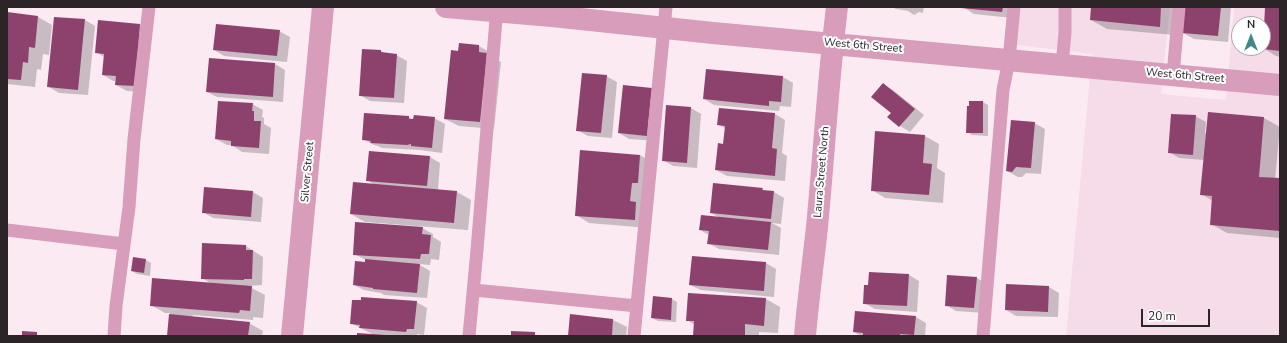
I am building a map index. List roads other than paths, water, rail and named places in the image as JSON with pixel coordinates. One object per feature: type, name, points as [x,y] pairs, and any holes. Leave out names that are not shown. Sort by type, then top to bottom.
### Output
[{"type":"street","name":"Silver Street","points":[[292,336],[323,7]]},
{"type":"street","name":"West 6th Street","points":[[446,7],[497,9],[552,16],[666,17],[832,43],[1280,85]]},
{"type":"street","name":"Laura Street North","points":[[805,336],[817,228],[832,43],[837,7]]},
{"type":"lane","points":[[114,336],[116,306],[129,207],[134,140],[149,7]]},
{"type":"lane","points":[[983,336],[1003,90],[1009,60],[1014,7]]},
{"type":"lane","points":[[1062,65],[1065,33],[1065,7]]},
{"type":"lane","points":[[1173,75],[1179,7]]},
{"type":"lane","points":[[469,336],[497,9]]},
{"type":"lane","points":[[634,336],[666,17]]},
{"type":"lane","points":[[7,230],[124,244]]},
{"type":"lane","points":[[474,290],[637,306]]}]
